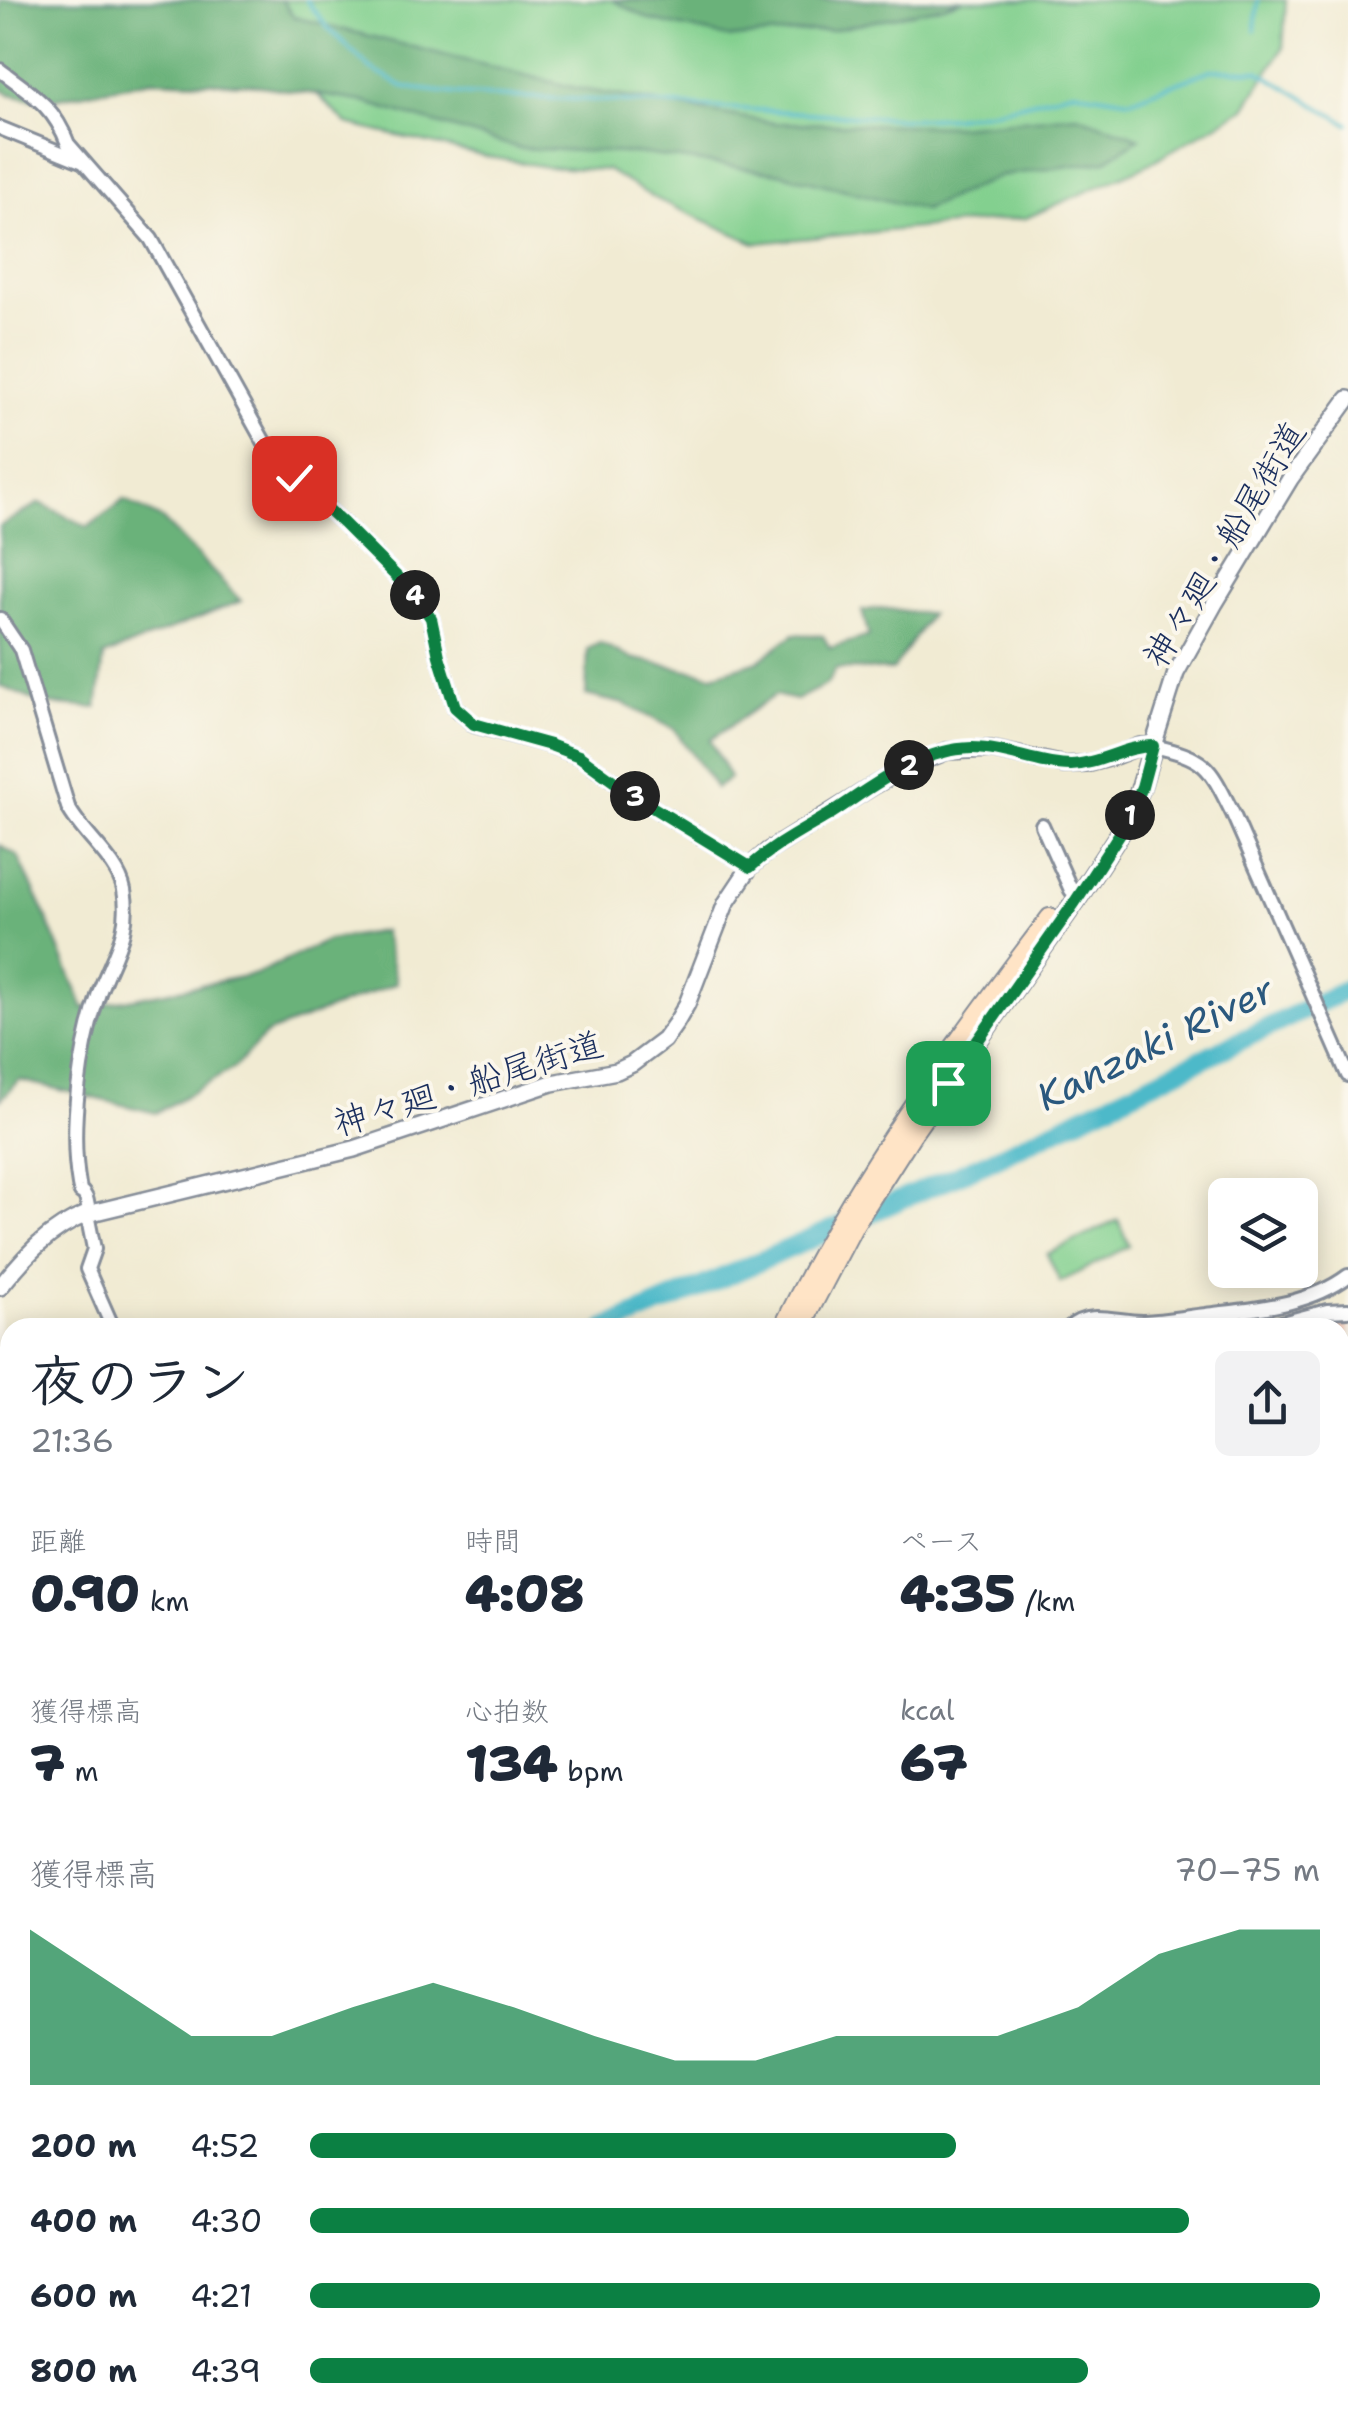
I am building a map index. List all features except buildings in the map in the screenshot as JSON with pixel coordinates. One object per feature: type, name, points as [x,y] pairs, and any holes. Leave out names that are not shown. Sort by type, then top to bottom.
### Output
[{"type":"main road","points":[[788,1318],[868,1173],[1075,902],[1126,824],[1142,787],[1153,746]]},
{"type":"main road","points":[[805,1318],[854,1225],[912,1134],[984,1005],[1126,824]]},
{"type":"street","points":[[0,70],[45,104],[68,144],[151,239],[264,442],[294,478],[417,597],[431,618],[455,707],[474,724],[579,756],[634,796],[750,867]]},
{"type":"street","points":[[0,128],[84,162]]},
{"type":"street","name":"神々廻・船尾街道","points":[[0,1286],[51,1233],[88,1214],[324,1157],[552,1084],[617,1071],[632,1064],[664,1040],[676,1023],[726,903],[750,867],[873,786],[929,756],[990,749],[1076,765],[1140,746],[1153,746],[1176,674],[1208,617],[1290,479],[1348,399]]},
{"type":"street","points":[[0,619],[21,650],[68,807],[77,824],[118,871],[125,892],[121,942],[100,993],[80,1084],[76,1156],[94,1249],[86,1270],[108,1318]]},
{"type":"street","points":[[1153,746],[1184,753],[1213,774],[1348,1075]]},
{"type":"street","points":[[1042,825],[1071,890]]},
{"type":"street","points":[[1178,1318],[1284,1304],[1320,1292],[1348,1276]]},
{"type":"street","points":[[1301,1318],[1348,1310]]},
{"type":"green space","points":[[0,0],[282,0],[294,17],[576,88],[774,123],[957,126],[1077,115],[1140,138],[1105,161],[999,176],[924,210],[779,173],[645,154],[519,148],[360,101],[248,84],[152,80],[44,101],[9,94],[0,89]]},
{"type":"green space","points":[[225,0],[1286,0],[1283,48],[1245,108],[1145,166],[1026,218],[755,243],[654,198],[607,170],[547,167],[483,156],[347,124]]},
{"type":"green space","points":[[612,0],[962,0],[833,30],[731,38],[651,20]]},
{"type":"green space","points":[[124,500],[163,520],[241,601],[104,656],[97,708],[43,704],[0,686],[0,526],[40,503],[88,527]]},
{"type":"green space","points":[[880,608],[930,614],[893,670],[836,669],[827,684],[796,700],[775,695],[710,740],[730,778],[716,788],[674,729],[624,704],[586,695],[588,649],[600,643],[631,658],[713,675],[758,661],[794,634],[823,636],[830,648],[869,636],[862,611]]},
{"type":"green space","points":[[0,845],[18,856],[84,1008],[256,974],[328,940],[383,931],[397,983],[266,1034],[234,1068],[156,1113],[19,1080],[0,1100]]},
{"type":"green space","points":[[1118,1220],[1129,1246],[1060,1282],[1047,1254]]},
{"type":"waterway","points":[[306,0],[327,27],[371,69],[416,89],[907,119],[993,111],[1074,91],[1130,100],[1211,70],[1258,71],[1348,124]]},
{"type":"waterway","points":[[1255,30],[1258,0]]},
{"type":"waterway","name":"Kanzaki River","points":[[630,1318],[987,1162],[1348,989]]},
{"type":"route","points":[[294,478],[417,597],[431,618],[455,707],[474,724],[579,756],[634,796],[750,867],[873,786],[929,756],[969,748],[990,749],[1065,765],[1086,764],[1140,746],[1153,746],[1142,787],[1126,824],[948,1083]]}]
